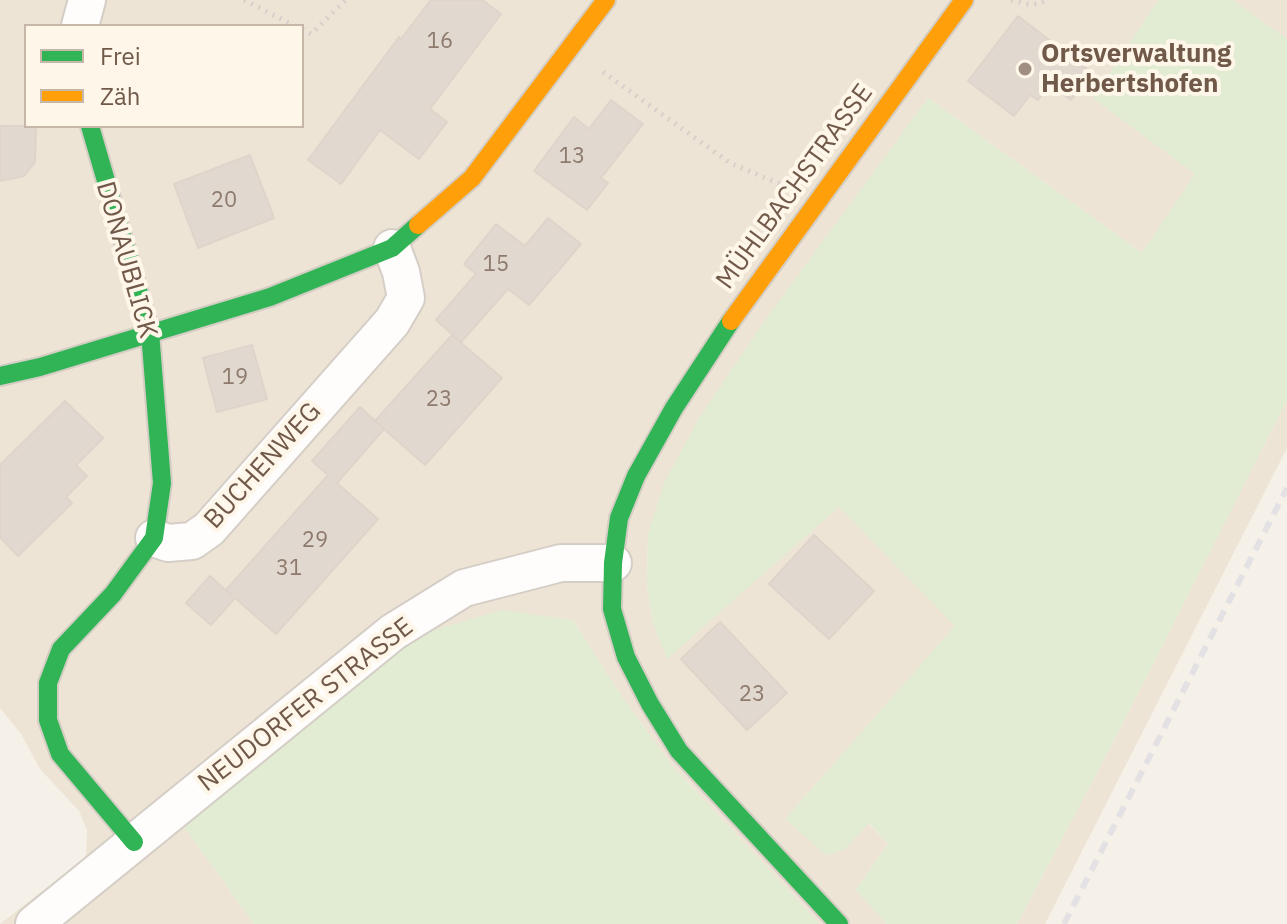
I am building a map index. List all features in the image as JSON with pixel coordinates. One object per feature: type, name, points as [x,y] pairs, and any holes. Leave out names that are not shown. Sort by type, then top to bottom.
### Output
[{"type":"street","points":[[81,24],[87,0]]},
{"type":"street","points":[[0,376],[40,367],[270,297],[392,248],[472,178],[606,0]]},
{"type":"street","name":"MÜHLBACHSTRASSE","points":[[839,924],[679,751],[650,704],[626,657],[612,609],[613,563],[619,518],[636,476],[674,408],[733,317],[964,0]]},
{"type":"street","name":"DONAUBLICK","points":[[91,128],[150,332],[162,483],[154,538]]},
{"type":"street","name":"BUCHENWEG","points":[[154,538],[168,543],[192,541],[209,529],[392,322],[406,298],[392,248]]},
{"type":"street","points":[[134,842],[60,754],[48,720],[48,683],[61,649],[113,594],[154,538]]},
{"type":"street","name":"NEUDORFER STRASSE","points":[[34,924],[393,632],[464,588],[561,563],[613,563]]},
{"type":"path","points":[[244,0],[291,24]]},
{"type":"path","points":[[304,30],[311,34],[346,0]]},
{"type":"path","points":[[1011,0],[1032,5],[1048,0]]},
{"type":"path","points":[[570,49],[730,163],[817,200]]},
{"type":"shaded area","points":[[0,0],[1287,0],[1287,47],[1142,253],[928,98],[648,534],[647,585],[653,623],[839,507],[956,626],[785,819],[845,849],[868,823],[888,844],[856,890],[887,924],[820,924],[673,767],[616,688],[573,620],[183,825],[254,924],[0,924],[86,857],[87,830],[79,811],[40,769],[21,734],[0,708]]},
{"type":"shaded area","points":[[1287,400],[1287,448],[1045,924],[1017,924],[1122,725]]},
{"type":"green space","points":[[1158,0],[1233,0],[1287,39],[1287,400],[1017,924],[887,924],[856,890],[888,844],[869,823],[845,849],[826,855],[785,819],[955,626],[839,507],[667,659],[653,623],[647,585],[648,534],[664,483],[698,420],[765,320],[928,98],[1142,253],[1195,174],[1093,98]]},
{"type":"green space","points":[[502,610],[573,620],[616,688],[673,767],[820,924],[254,924],[182,824],[420,634]]},
{"type":"building","points":[[431,0],[482,0],[501,14],[430,109],[447,122],[419,159],[380,130],[341,184],[308,160],[399,37],[401,39]]},
{"type":"building","name":"Ortsverwaltung Herbertshofen","points":[[1018,16],[1092,73],[1071,100],[1050,84],[1038,100],[1030,95],[1014,116],[968,81]]},
{"type":"building","points":[[611,100],[643,124],[601,178],[608,183],[587,210],[534,171],[574,117],[589,129]]},
{"type":"building","points":[[0,126],[36,128],[35,162],[24,176],[0,181]]},
{"type":"building","points":[[250,155],[274,218],[198,248],[174,184]]},
{"type":"building","points":[[548,218],[581,244],[529,305],[508,289],[461,342],[436,320],[476,274],[464,264],[496,224],[525,246]]},
{"type":"building","points":[[452,335],[502,378],[425,465],[375,421]]},
{"type":"building","points":[[252,345],[267,399],[217,412],[203,358]]},
{"type":"building","points":[[65,401],[103,438],[76,465],[87,476],[66,497],[72,503],[18,556],[0,537],[0,465]]},
{"type":"building","points":[[360,407],[384,429],[337,483],[378,519],[276,634],[235,598],[211,625],[186,603],[210,576],[231,595],[226,590],[328,475],[312,461]]},
{"type":"building","points":[[814,535],[874,591],[829,639],[769,584]]},
{"type":"building","points":[[720,622],[787,693],[747,730],[681,659]]},
{"type":"railway","points":[[1064,924],[1287,488]]},
{"type":"traffic: fast","points":[[91,128],[150,332],[162,483],[154,538],[113,594],[61,649],[48,683],[48,720],[60,754],[134,842]]},
{"type":"traffic: fast","points":[[0,376],[40,367],[270,297],[392,248],[418,225]]},
{"type":"traffic: fast","points":[[731,321],[674,408],[636,476],[619,518],[613,563],[612,609],[626,657],[679,751],[839,924]]},
{"type":"traffic: slow","points":[[418,225],[472,178],[606,0]]},
{"type":"traffic: slow","points":[[731,321],[964,0]]},
{"type":"place","name":"Ortsverwaltung Herbertshofen","points":[[1025,69]]}]
